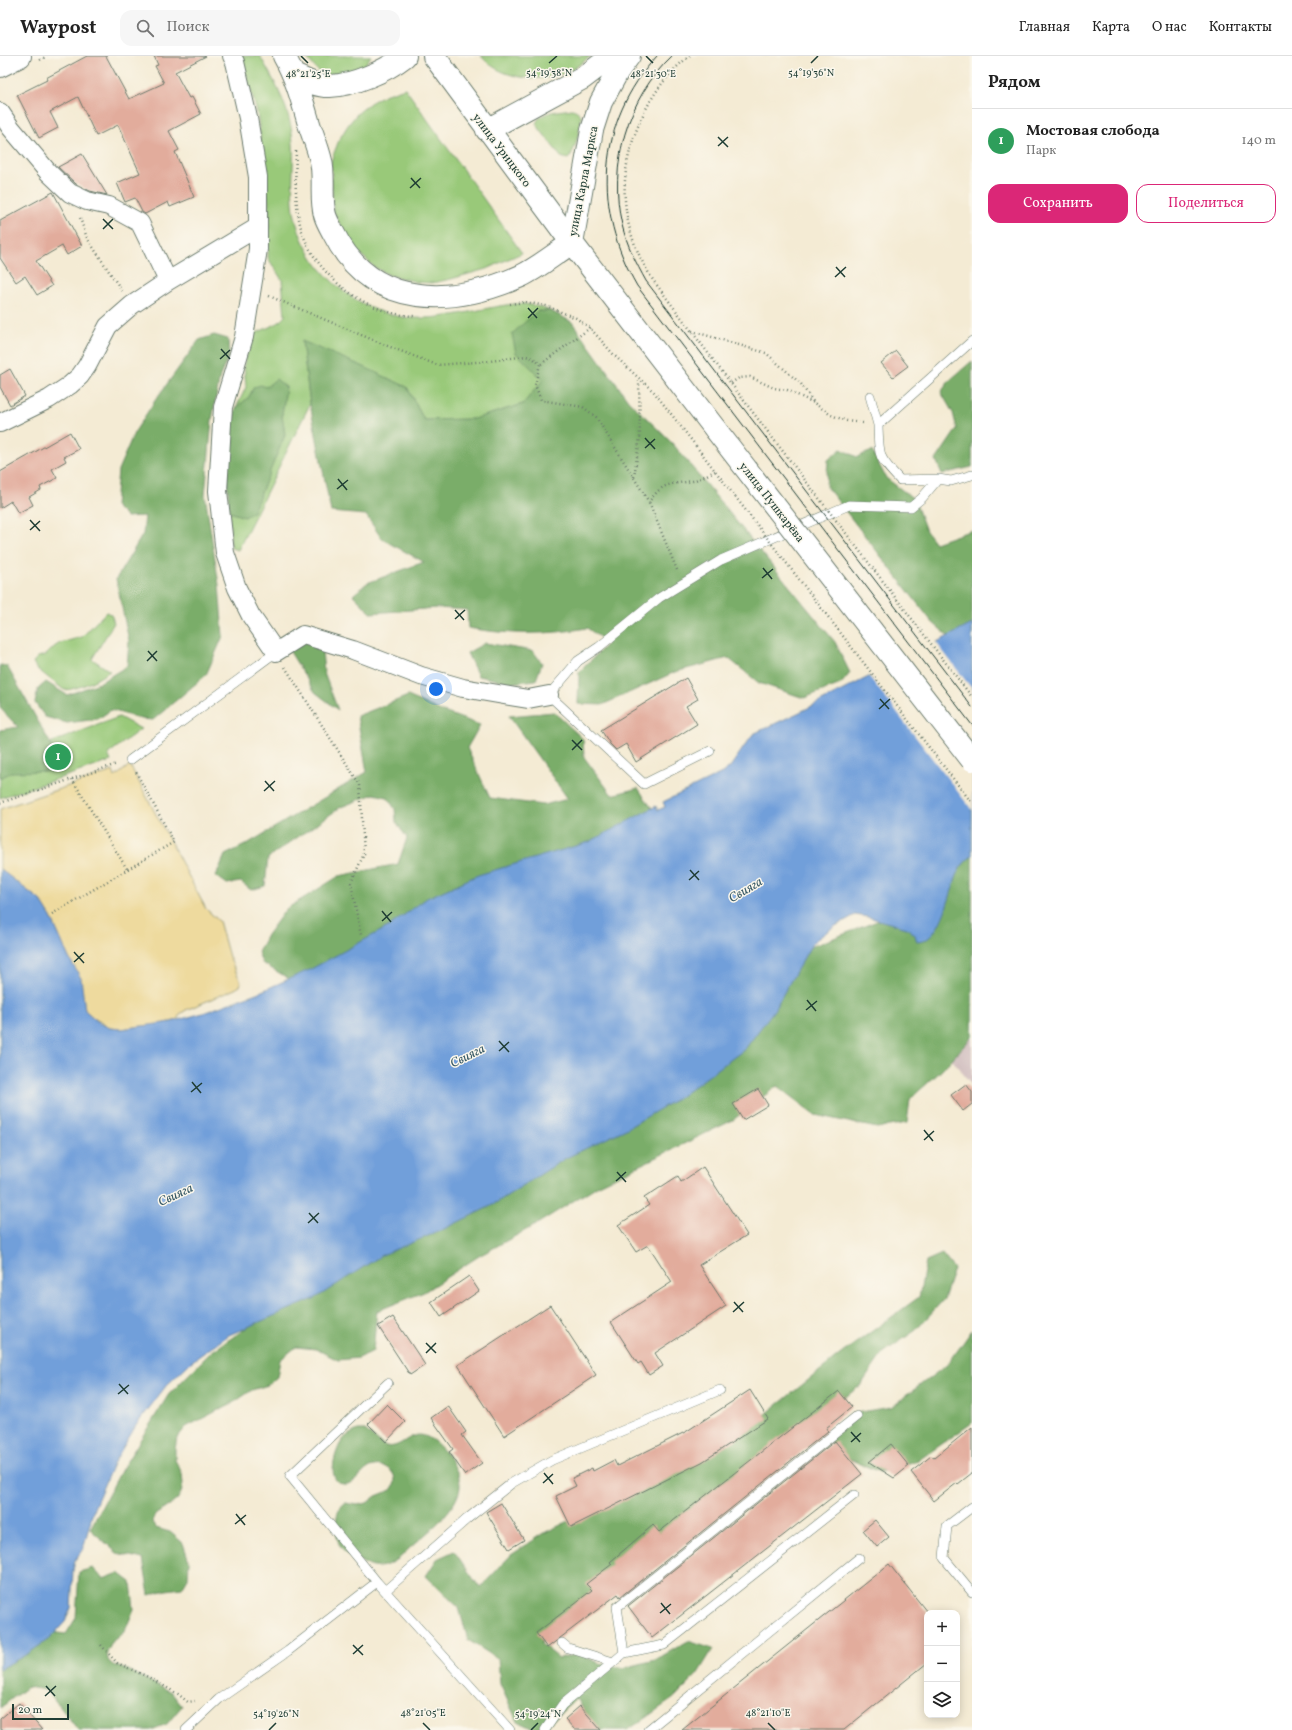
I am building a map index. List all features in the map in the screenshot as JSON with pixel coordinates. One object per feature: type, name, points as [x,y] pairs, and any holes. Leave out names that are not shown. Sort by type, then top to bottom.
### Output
[{"type":"main road","points":[[0,66],[20,56]]},
{"type":"main road","points":[[284,56],[294,75],[321,162],[325,215],[340,246],[354,265],[368,276],[398,291],[417,296],[463,294],[487,288],[522,275],[572,243]]},
{"type":"main road","points":[[294,75],[310,82],[329,86],[352,82],[372,75],[396,63],[405,56]]},
{"type":"main road","name":"улица Урицкого","points":[[434,56],[487,130],[572,243]]},
{"type":"main road","points":[[487,130],[583,78],[612,56]]},
{"type":"main road","name":"улица Карла Маркса","points":[[572,243],[592,130],[601,102],[618,71],[629,56]]},
{"type":"main road","name":"улица Пушкарёва","points":[[572,243],[972,760]]},
{"type":"street","points":[[232,56],[235,62],[248,118],[257,170],[258,227],[258,249],[244,337],[223,407],[218,491],[225,553],[237,588],[251,616],[276,652],[303,635],[353,650],[421,676],[462,688],[528,699],[549,695]]},
{"type":"street","points":[[0,112],[11,128],[48,172],[70,193],[86,201],[109,206],[140,222],[168,281]]},
{"type":"street","points":[[0,423],[49,399],[75,381],[87,366],[108,326],[132,305],[168,281],[258,227]]},
{"type":"lane","points":[[878,425],[972,341]]},
{"type":"lane","points":[[870,396],[878,425],[879,454],[883,463],[900,480],[951,480],[972,475]]},
{"type":"lane","points":[[710,751],[644,784],[549,695],[578,660],[599,647],[659,598],[721,560],[849,505],[911,507],[922,498],[938,479]]},
{"type":"lane","points":[[130,760],[276,652]]},
{"type":"lane","points":[[388,1383],[290,1476],[377,1582],[510,1730]]},
{"type":"lane","points":[[385,1591],[467,1519],[512,1483],[552,1460],[720,1390]]},
{"type":"lane","points":[[624,1653],[616,1607],[857,1416]]},
{"type":"lane","points":[[544,1730],[562,1705],[624,1653],[664,1645],[854,1494]]},
{"type":"lane","points":[[972,1507],[947,1526],[944,1558],[972,1592]]},
{"type":"lane","points":[[648,1730],[859,1558]]},
{"type":"lane","points":[[186,1730],[219,1699],[288,1651],[377,1582]]},
{"type":"lane","points":[[562,1643],[568,1648],[613,1662]]},
{"type":"path","points":[[690,56],[681,62],[661,85],[645,112],[633,141],[626,172],[625,199],[628,221],[634,243],[642,262],[652,280],[972,697]]},
{"type":"path","points":[[296,150],[295,174],[300,225],[310,249],[324,269],[336,283],[355,298],[394,313],[417,316]]},
{"type":"path","points":[[70,193],[87,238],[132,305]]},
{"type":"path","points":[[252,289],[385,345],[437,365],[490,361],[526,356],[533,358],[540,364]]},
{"type":"path","points":[[502,304],[525,302],[546,306],[576,318],[590,328],[616,357],[639,380],[654,392],[972,803]]},
{"type":"path","points":[[590,328],[540,364],[534,385],[541,400],[584,407],[596,417],[649,502],[683,584]]},
{"type":"path","points":[[692,331],[766,352],[801,384],[814,403]]},
{"type":"path","points":[[731,383],[739,378],[750,377],[774,388],[787,390],[814,403],[832,416],[846,422],[878,425]]},
{"type":"path","points":[[634,478],[640,430],[639,380]]},
{"type":"path","points":[[649,502],[660,490],[673,483],[693,480],[715,471]]},
{"type":"path","points":[[276,652],[360,785],[364,854],[351,883],[361,936]]},
{"type":"path","points":[[0,803],[130,760],[174,842],[52,914]]},
{"type":"path","points":[[72,779],[127,869]]},
{"type":"path","points":[[101,1645],[117,1663],[148,1677],[178,1694],[188,1702],[219,1699]]},
{"type":"shaded area","points":[[972,1037],[972,1085],[949,1056]]},
{"type":"green space","points":[[241,56],[260,56],[286,108],[292,136],[293,203],[296,223],[303,242],[314,260],[326,276],[342,290],[377,310],[408,318],[431,318],[516,304],[532,305],[551,311],[537,311],[516,353],[543,380],[523,404],[474,419],[424,420],[407,387],[302,342],[310,404],[238,550],[231,548],[229,512],[245,517],[285,435],[282,415],[286,387],[254,387],[249,397],[236,408],[246,387],[244,365],[252,335],[278,323],[285,316],[282,280],[268,258],[269,209],[266,179],[257,112]]},
{"type":"green space","points":[[306,56],[371,56],[361,71],[353,78],[325,75],[316,69]]},
{"type":"green space","points":[[481,56],[591,56],[573,69],[562,74],[550,77],[524,78],[500,71]]},
{"type":"green space","points":[[405,88],[522,253],[486,269],[432,283],[417,282],[389,275],[374,267],[350,244],[333,211],[331,161],[339,140],[357,114],[370,103],[384,95]]},
{"type":"green space","points":[[572,109],[580,114],[581,121],[575,146],[568,159],[561,157],[536,124],[541,116],[557,111]]},
{"type":"green space","points":[[537,311],[551,311],[572,322],[628,400],[673,444],[835,642],[850,673],[841,684],[804,698],[759,683],[728,658],[675,672],[602,705],[578,704],[579,672],[608,643],[587,628],[543,633],[512,633],[482,630],[468,628],[467,610],[438,608],[371,613],[353,595],[367,583],[424,562],[382,539],[366,515],[331,512],[310,404],[302,341],[407,387],[424,420],[474,419],[523,404],[543,380],[516,353],[512,334]]},
{"type":"green space","points":[[214,335],[228,339],[229,355],[220,376],[212,420],[205,495],[219,585],[223,636],[206,675],[153,720],[141,719],[111,710],[98,719],[67,723],[45,717],[35,703],[38,689],[46,682],[67,695],[99,683],[127,666],[129,641],[116,579],[143,534],[145,516],[126,517],[115,506],[118,470],[134,433],[156,399],[199,340]]},
{"type":"green space","points":[[972,361],[972,467],[942,474],[936,460],[957,429],[953,413],[941,392],[950,380]]},
{"type":"green space","points":[[276,379],[286,387],[282,415],[285,435],[253,512],[245,517],[229,512],[226,449],[236,408],[249,397],[254,387],[261,385],[266,387]]},
{"type":"green space","points":[[841,449],[857,457],[872,451],[886,478],[914,499],[926,531],[935,543],[972,530],[972,635],[955,642],[932,622],[826,486],[828,460]]},
{"type":"green space","points":[[106,612],[111,614],[114,623],[92,659],[110,671],[94,681],[82,686],[64,690],[36,668],[33,662],[38,657],[46,655],[60,643],[82,637]]},
{"type":"green space","points":[[282,639],[305,640],[322,651],[324,673],[338,710],[315,692]]},
{"type":"green space","points":[[485,643],[533,651],[542,663],[536,680],[512,683],[478,676],[467,653]]},
{"type":"green space","points":[[0,665],[7,666],[62,764],[54,771],[12,772],[0,778],[0,730],[18,727],[0,708]]},
{"type":"green space","points":[[408,696],[441,711],[480,725],[467,748],[490,798],[543,805],[568,799],[509,716],[554,712],[583,739],[584,757],[612,795],[638,788],[662,823],[300,985],[262,963],[258,952],[267,935],[286,909],[339,876],[398,864],[407,838],[396,822],[395,809],[387,797],[374,794],[341,807],[268,858],[265,886],[251,890],[241,882],[227,884],[216,876],[225,855],[247,844],[367,772],[357,716]]},
{"type":"green space","points":[[119,717],[141,729],[108,754],[111,761],[0,798],[0,759],[31,750]]},
{"type":"green space","points":[[972,855],[972,1037],[941,1071],[910,1099],[907,1123],[877,1128],[815,1115],[777,1086],[733,1120],[597,1186],[537,1224],[479,1256],[424,1292],[377,1311],[373,1351],[359,1358],[338,1360],[316,1349],[296,1347],[280,1360],[277,1377],[268,1385],[252,1390],[236,1401],[186,1427],[177,1438],[175,1460],[182,1473],[183,1484],[181,1493],[177,1500],[155,1515],[152,1522],[156,1528],[170,1532],[183,1543],[189,1561],[188,1578],[182,1588],[166,1590],[149,1595],[143,1559],[117,1553],[90,1529],[122,1469],[169,1394],[211,1352],[803,950],[949,893],[961,859]]},
{"type":"green space","points":[[942,1254],[954,1269],[944,1299],[916,1330],[883,1353],[861,1385],[548,1628],[541,1644],[559,1658],[579,1654],[599,1663],[624,1668],[655,1660],[688,1641],[713,1649],[697,1675],[674,1698],[628,1730],[583,1730],[590,1722],[577,1698],[542,1730],[535,1730],[517,1721],[500,1684],[498,1659],[468,1640],[459,1608],[426,1576],[437,1559],[454,1551],[480,1588],[511,1555],[546,1532],[726,1446],[842,1353],[919,1297],[926,1261]]},
{"type":"green space","points":[[972,1330],[972,1423],[919,1460],[880,1472],[837,1454],[828,1438],[860,1412],[891,1407],[948,1364]]},
{"type":"green space","points":[[358,1430],[365,1430],[386,1446],[400,1444],[411,1437],[418,1435],[425,1436],[434,1441],[448,1455],[456,1468],[460,1483],[458,1495],[454,1504],[433,1528],[395,1561],[380,1567],[368,1565],[343,1550],[339,1543],[336,1531],[338,1512],[345,1503],[357,1505],[367,1503],[376,1496],[391,1490],[394,1485],[395,1480],[392,1472],[379,1466],[370,1467],[356,1480],[348,1484],[338,1482],[334,1477],[333,1471],[335,1457],[342,1441],[349,1434]]},
{"type":"green space","points":[[93,1568],[103,1579],[119,1573],[131,1582],[134,1609],[125,1631],[113,1641],[107,1652],[108,1660],[113,1665],[128,1670],[171,1692],[182,1706],[167,1724],[151,1730],[78,1730],[47,1690],[27,1687],[0,1708],[0,1655],[40,1631],[66,1634],[76,1618],[79,1572]]},
{"type":"sand","points":[[130,765],[206,909],[219,921],[229,957],[241,982],[240,986],[235,989],[186,1010],[180,1014],[177,1020],[154,1026],[121,1029],[110,1028],[91,1016],[85,1010],[80,978],[69,958],[51,917],[41,901],[0,869],[0,809],[113,771],[115,777]]},
{"type":"water","name":"Свияга","points":[[972,624],[972,856],[961,867],[957,875],[945,911],[934,933],[926,940],[917,942],[915,935],[907,928],[868,917],[855,915],[832,928],[813,942],[774,1010],[745,1049],[680,1097],[626,1129],[566,1158],[491,1206],[440,1231],[382,1255],[316,1298],[229,1335],[191,1362],[166,1386],[137,1424],[113,1464],[94,1508],[83,1549],[75,1560],[71,1608],[65,1622],[49,1639],[29,1653],[0,1669],[0,869],[41,901],[51,917],[69,958],[81,978],[85,1010],[99,1023],[110,1028],[121,1029],[171,1022],[203,1013],[262,991],[311,969],[388,927],[427,898],[478,875],[589,842],[656,806],[658,810],[665,807],[663,802],[722,773],[730,767],[753,734],[804,710]]},
{"type":"pier","points":[[935,641],[972,689],[972,810],[868,675]]},
{"type":"building","points":[[87,56],[106,56],[129,99],[164,83],[155,66],[158,65],[154,56],[206,56],[175,72],[189,98],[192,97],[201,114],[169,131],[179,150],[175,152],[194,197],[170,207],[168,202],[145,214],[142,212],[135,198],[125,202],[117,183],[140,173],[118,125],[96,136],[78,97],[50,112],[58,128],[39,138],[17,95],[47,80],[46,78]]},
{"type":"building","points":[[82,154],[107,195],[90,191],[76,184],[58,167]]},
{"type":"building","points":[[53,192],[82,246],[67,255],[62,246],[36,261],[52,286],[37,295],[25,276],[16,282],[0,258],[0,221]]},
{"type":"building","points":[[896,351],[908,366],[893,377],[881,363]]},
{"type":"building","points":[[10,369],[25,396],[10,405],[0,387],[0,375]]},
{"type":"building","points":[[70,432],[79,449],[64,457],[66,461],[52,469],[57,478],[40,487],[41,490],[29,497],[33,505],[18,513],[11,501],[0,508],[0,472]]},
{"type":"building","points":[[686,678],[698,699],[686,706],[697,724],[636,762],[626,744],[616,750],[610,744],[601,730]]},
{"type":"building","points":[[966,1084],[972,1092],[972,1104],[963,1111],[951,1095]]},
{"type":"building","points":[[758,1089],[768,1105],[743,1120],[733,1104]]},
{"type":"building","points":[[703,1167],[747,1235],[699,1265],[726,1306],[655,1353],[663,1366],[649,1375],[641,1362],[638,1364],[611,1322],[672,1282],[648,1245],[636,1252],[618,1225],[649,1205],[644,1198],[678,1176],[681,1182]]},
{"type":"building","points":[[469,1276],[479,1291],[441,1317],[431,1302]]},
{"type":"building","points":[[550,1305],[596,1375],[504,1436],[458,1365]]},
{"type":"building","points":[[393,1317],[425,1365],[410,1375],[378,1326]]},
{"type":"building","points":[[750,1390],[768,1419],[702,1462],[571,1527],[556,1496],[576,1486],[572,1478],[592,1468],[593,1471],[614,1460],[617,1466],[687,1431]]},
{"type":"building","points":[[839,1391],[852,1407],[826,1428],[828,1431],[620,1597],[618,1594],[547,1648],[536,1633],[592,1590],[586,1584],[612,1564],[610,1562],[653,1525],[659,1532]]},
{"type":"building","points":[[387,1404],[405,1422],[386,1442],[368,1424]]},
{"type":"building","points":[[448,1406],[466,1432],[462,1435],[482,1463],[465,1475],[449,1452],[453,1449],[431,1418]]},
{"type":"building","points":[[972,1427],[972,1473],[934,1501],[911,1472],[931,1456],[934,1458]]},
{"type":"building","points":[[835,1441],[862,1474],[652,1638],[628,1606]]},
{"type":"building","points":[[891,1444],[909,1466],[894,1478],[869,1462]]},
{"type":"building","points":[[501,1503],[524,1540],[509,1549],[486,1512]]},
{"type":"building","points":[[875,1520],[889,1537],[877,1547],[863,1530]]},
{"type":"building","points":[[889,1564],[925,1610],[924,1610],[924,1665],[844,1730],[682,1730]]},
{"type":"building","points":[[19,1703],[42,1730],[0,1730],[0,1719]]},
{"type":"building","points":[[580,1706],[601,1730],[575,1730],[565,1719]]},
{"type":"tram line","points":[[657,56],[637,82],[622,109],[612,138],[608,167],[608,197],[613,227],[623,257],[637,286],[972,725]]},
{"type":"tram line","points":[[672,56],[656,73],[643,92],[633,112],[625,134],[620,157],[618,203],[626,240],[632,254],[646,281],[972,707]]},
{"type":"place","name":"Мостовая слобода","points":[[58,757]]}]
